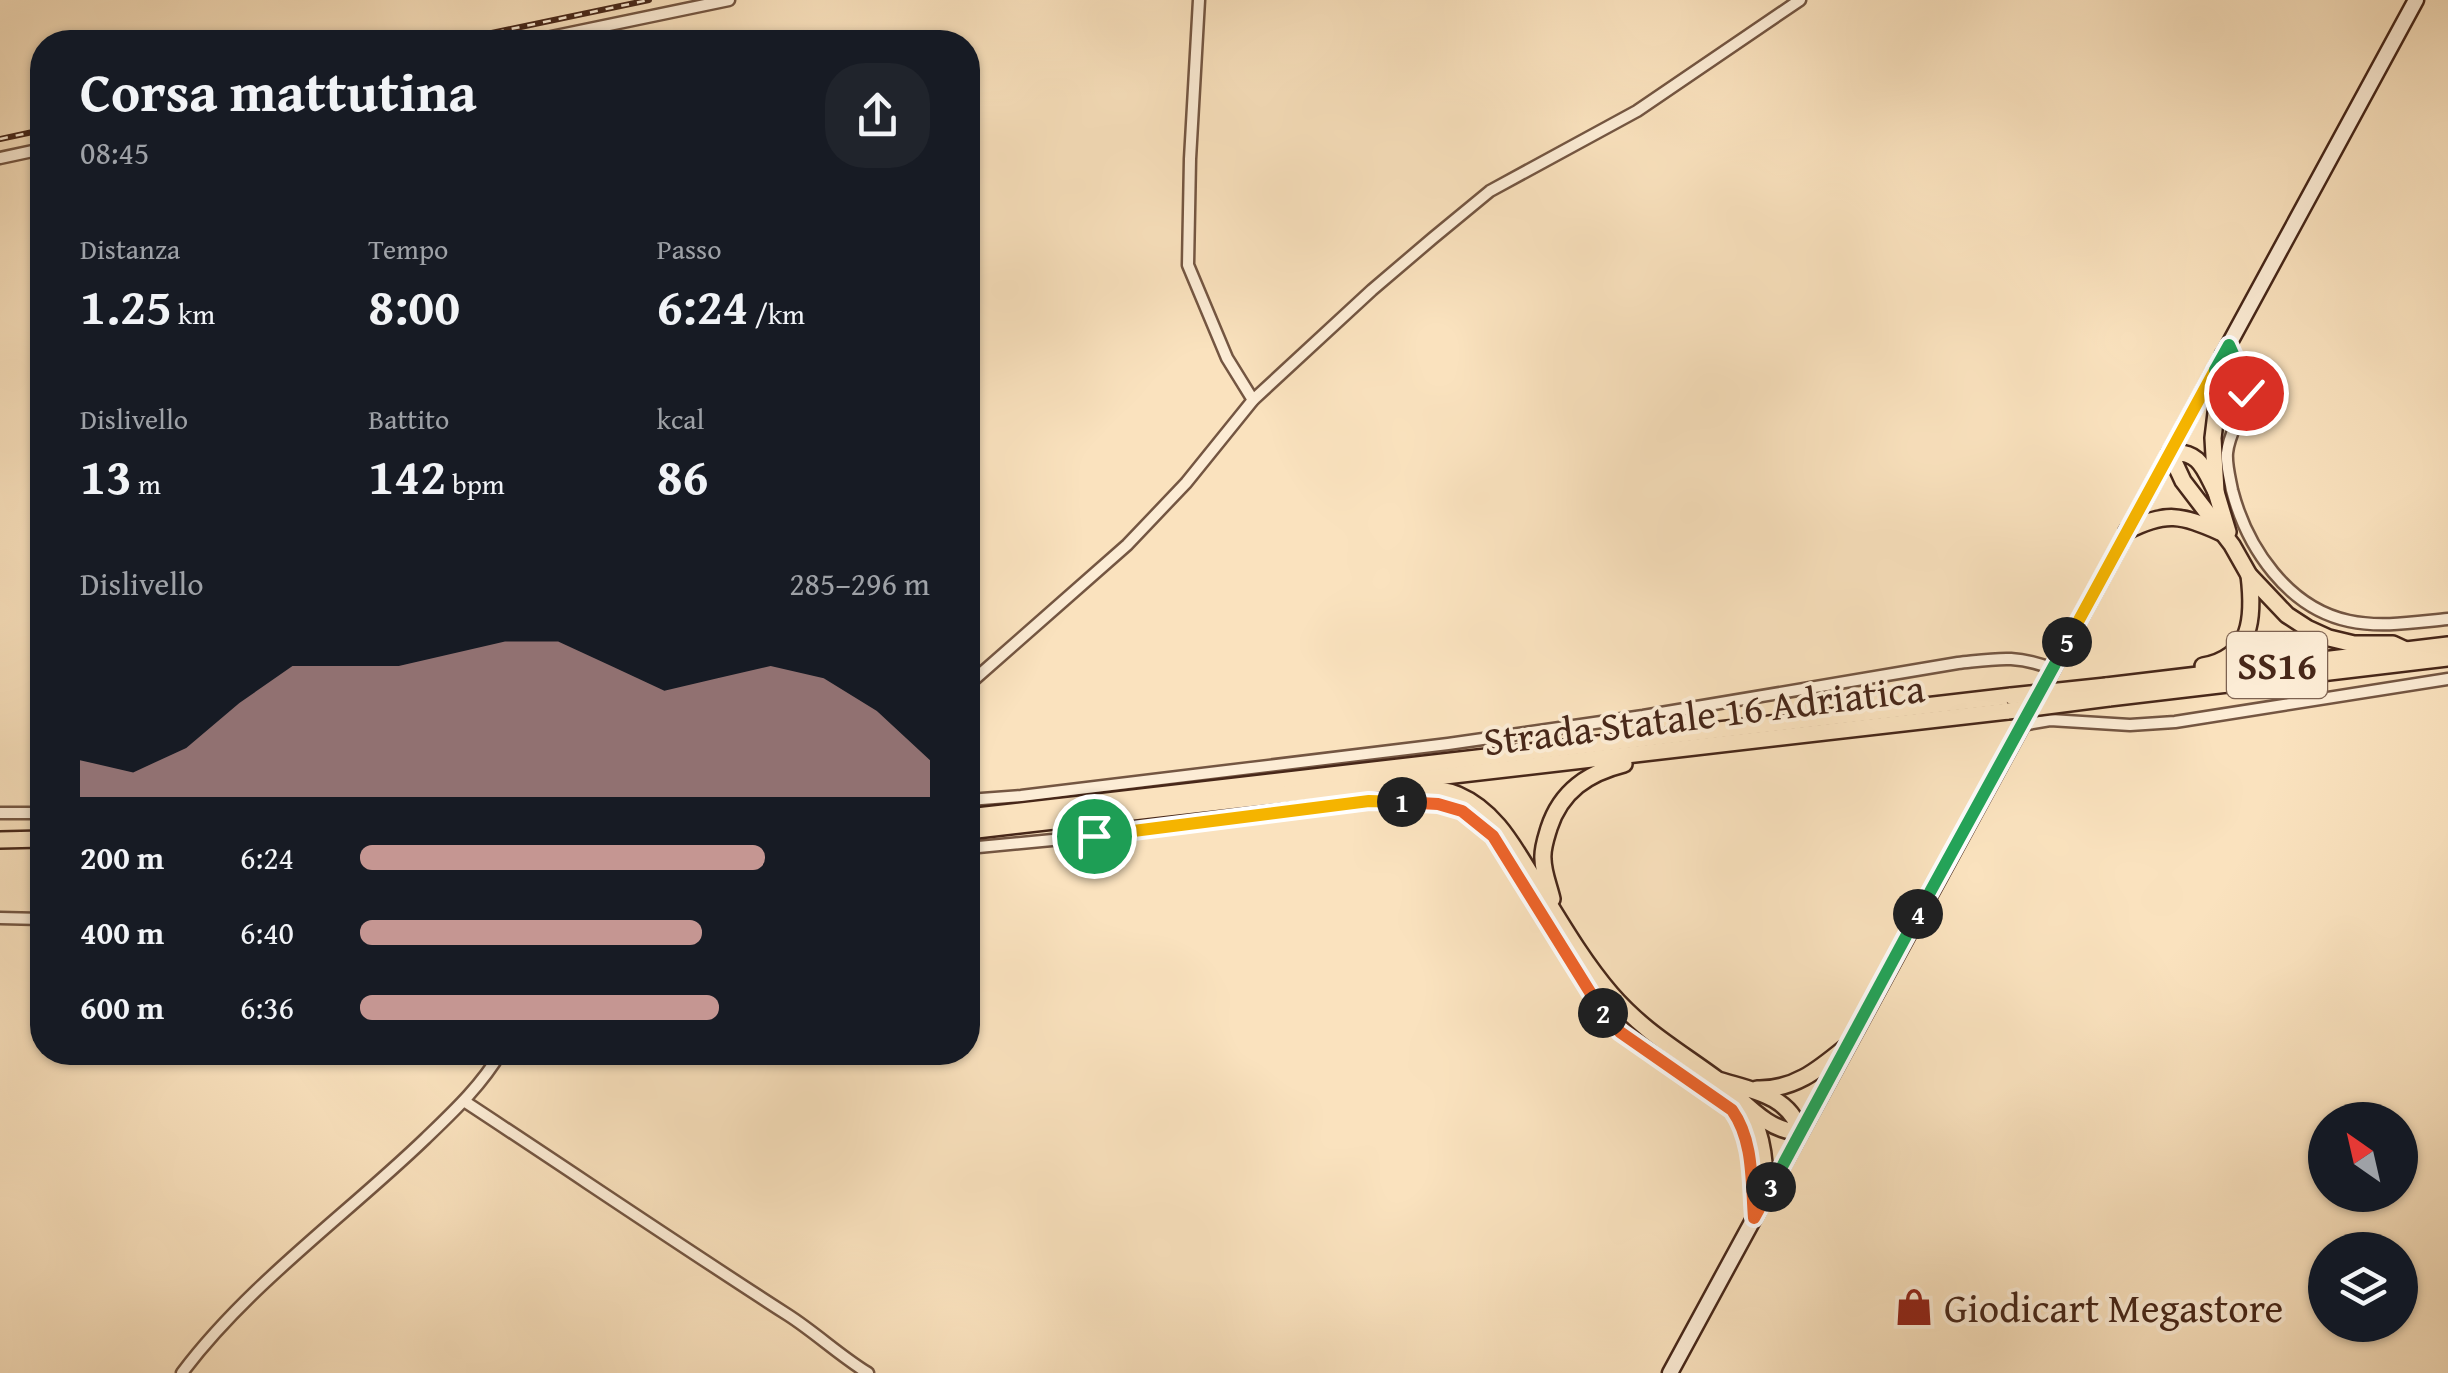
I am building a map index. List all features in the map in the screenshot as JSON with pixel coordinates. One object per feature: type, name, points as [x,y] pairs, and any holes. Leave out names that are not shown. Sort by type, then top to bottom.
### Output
[{"type":"highway","name":"SS16","points":[[2226,350],[2212,438],[2216,492],[2228,540]]},
{"type":"highway","name":"SS16","points":[[2216,492],[2201,462],[2182,452],[2170,453],[2183,481],[2250,575],[2287,615],[2328,638],[2354,644],[2392,644],[2406,650]]},
{"type":"highway","points":[[2128,531],[2151,519],[2171,517],[2195,521],[2228,540]]},
{"type":"highway","name":"SS16","points":[[2107,692],[2215,664],[2232,654],[2247,635],[2252,617],[2250,575]]},
{"type":"highway","name":"Strada Statale 16 Adriatica","points":[[980,830],[1772,737],[2448,645]]},
{"type":"highway","name":"Strada Statale 16 Adriatica","points":[[2107,692],[2448,658]]},
{"type":"highway","name":"Strada Statale 16 Adriatica","points":[[980,815],[2010,704]]},
{"type":"highway","name":"SS16","points":[[1555,912],[1542,861],[1545,840],[1564,797],[1582,780],[1626,764],[1719,752],[1772,737]]},
{"type":"highway","name":"SS16","points":[[1346,789],[1442,790],[1461,796],[1496,822],[1609,991],[1640,1024],[1745,1096],[1778,1128],[1800,1132],[1788,1108],[1777,1100],[1745,1096]]},
{"type":"highway","points":[[0,830],[30,830]]},
{"type":"highway","points":[[0,840],[30,840]]},
{"type":"highway","name":"SS16","points":[[1745,1096],[1784,1087],[1812,1074],[1846,1048]]},
{"type":"highway","points":[[1745,1096],[1762,1142],[1766,1170],[1764,1200]]},
{"type":"main road","points":[[1670,1373],[2416,0]]},
{"type":"street","points":[[585,30],[729,0]]},
{"type":"street","points":[[1199,0],[1188,265],[1227,358],[1252,400]]},
{"type":"street","points":[[980,674],[1127,545],[1186,484],[1252,400],[1372,290],[1490,191],[1637,110],[1800,0]]},
{"type":"street","points":[[0,158],[30,152]]},
{"type":"street","points":[[2226,350],[2244,378],[2246,393],[2227,455],[2230,478],[2244,524],[2272,572],[2308,604],[2350,622],[2390,624],[2448,619]]},
{"type":"street","points":[[980,799],[1448,744],[1958,663],[2009,658],[2030,660],[2052,669]]},
{"type":"street","points":[[2022,725],[2050,720],[2130,726],[2175,722],[2448,678]]},
{"type":"street","points":[[980,847],[1369,801],[1438,804],[1462,811],[1493,836],[1602,1012],[1620,1032],[1732,1110],[1746,1137],[1754,1218]]},
{"type":"street","points":[[0,813],[30,812]]},
{"type":"street","points":[[0,918],[30,919]]},
{"type":"street","points":[[182,1373],[252,1296],[464,1101],[492,1065]]},
{"type":"street","points":[[464,1101],[793,1318],[868,1373]]},
{"type":"railway","points":[[506,30],[649,0]]},
{"type":"railway","points":[[0,139],[30,133]]},
{"type":"place","name":"Giodicart Megastore","points":[[1914,1307]]},
{"type":"route","points":[[1094,836],[1369,801],[1438,804],[1462,811],[1493,836],[1586,988],[1620,1032],[1732,1110],[1746,1137],[1754,1218],[2229,345],[2244,378],[2246,393]]}]
